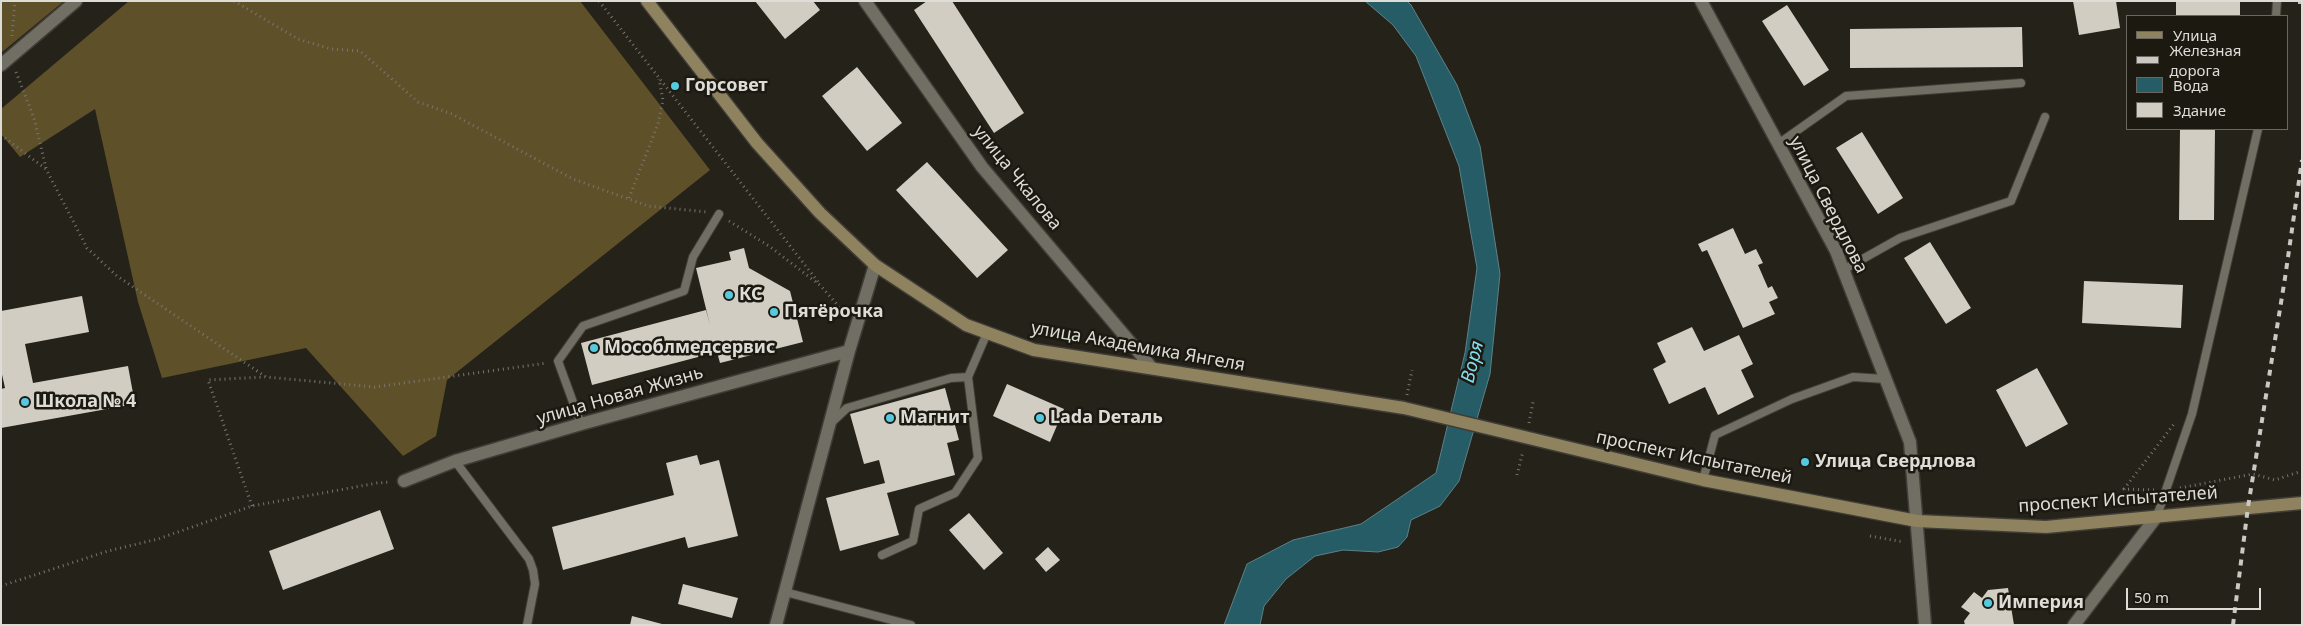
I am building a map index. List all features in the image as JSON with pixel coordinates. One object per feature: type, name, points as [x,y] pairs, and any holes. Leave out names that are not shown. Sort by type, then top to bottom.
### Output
[{"type":"main road","name":"улица Академика Янгеля","points":[[647,1],[757,143],[820,213],[875,265],[966,325],[1034,350],[1404,408],[1526,438]]},
{"type":"main road","name":"проспект Испытателей","points":[[1526,438],[1703,480],[1917,521],[2046,526],[2302,504]]},
{"type":"street","points":[[6,61],[76,1]]},
{"type":"street","name":"улица Чкалова","points":[[866,1],[982,167],[1152,368]]},
{"type":"street","name":"улица Свердлова","points":[[1701,1],[1836,251],[1910,442],[1925,625]]},
{"type":"street","points":[[776,625],[849,351],[875,265]]},
{"type":"street","name":"улица Новая Жизнь","points":[[404,482],[455,461],[581,424],[849,351]]},
{"type":"street","points":[[2074,625],[2157,516]]},
{"type":"lane","points":[[2276,15],[2277,1]]},
{"type":"lane","points":[[1778,144],[1846,96],[2021,83]]},
{"type":"lane","points":[[1843,270],[1900,238],[2011,201],[2045,117]]},
{"type":"lane","points":[[2157,516],[2192,414],[2258,130]]},
{"type":"lane","points":[[581,424],[558,361],[583,326],[684,291],[693,256],[719,214]]},
{"type":"lane","points":[[882,555],[914,541],[920,509],[955,494],[978,458],[968,377],[987,333]]},
{"type":"lane","points":[[830,424],[847,408],[951,378],[968,377]]},
{"type":"lane","points":[[1703,480],[1715,435],[1792,399],[1853,377],[1885,379]]},
{"type":"lane","points":[[455,461],[529,559],[535,584],[526,625]]},
{"type":"lane","points":[[785,592],[911,625]]},
{"type":"path","points":[[15,1],[6,61],[34,118],[46,169],[87,248],[117,276],[266,377]]},
{"type":"path","points":[[234,1],[298,39],[331,49],[360,51],[418,102],[452,114],[573,179],[648,206],[719,214],[769,246],[821,286]]},
{"type":"path","points":[[600,1],[821,286],[857,326]]},
{"type":"path","points":[[629,198],[658,124],[663,100],[659,78]]},
{"type":"path","points":[[1,135],[46,169]]},
{"type":"path","points":[[252,506],[208,380],[266,377],[375,387],[558,361]]},
{"type":"path","points":[[1404,408],[1412,370]]},
{"type":"path","points":[[1517,475],[1533,402]]},
{"type":"path","points":[[2178,419],[2124,489],[2164,491],[2253,474],[2274,480],[2302,471]]},
{"type":"path","points":[[1,586],[108,551],[158,539],[252,506],[378,483],[404,482]]},
{"type":"path","points":[[1870,536],[1918,544]]},
{"type":"shaded area","points":[[1,1],[64,1],[1,53]]},
{"type":"shaded area","points":[[129,1],[580,1],[710,170],[447,380],[436,436],[403,456],[306,348],[162,378],[138,302],[95,109],[20,157],[1,134],[1,109]]},
{"type":"water","name":"Воря","points":[[1365,1],[1407,1],[1411,5],[1457,85],[1480,146],[1500,274],[1490,374],[1459,481],[1440,506],[1411,520],[1407,537],[1398,547],[1378,552],[1343,550],[1315,556],[1286,579],[1264,606],[1260,625],[1224,625],[1247,564],[1293,540],[1361,524],[1436,473],[1465,353],[1477,268],[1459,166],[1416,56],[1393,25]]},
{"type":"building","points":[[755,1],[813,1],[820,10],[785,39]]},
{"type":"building","points":[[927,1],[952,1],[1024,113],[994,133],[914,10]]},
{"type":"building","points":[[2073,1],[2116,1],[2120,28],[2079,35]]},
{"type":"building","points":[[2176,1],[2240,1],[2240,15],[2176,15]]},
{"type":"building","points":[[1787,5],[1829,70],[1804,86],[1762,21]]},
{"type":"building","points":[[2022,27],[2023,67],[1850,68],[1850,29]]},
{"type":"building","points":[[857,67],[902,123],[867,151],[822,96]]},
{"type":"building","points":[[2180,130],[2215,130],[2214,220],[2179,220]]},
{"type":"building","points":[[1862,132],[1903,198],[1878,214],[1836,148]]},
{"type":"building","points":[[927,162],[1008,250],[977,278],[896,190]]},
{"type":"building","points":[[1733,228],[1745,254],[1756,249],[1763,263],[1758,265],[1768,288],[1772,286],[1778,298],[1769,302],[1775,314],[1743,328],[1707,250],[1702,252],[1698,244]]},
{"type":"building","points":[[1930,242],[1971,308],[1946,324],[1904,258]]},
{"type":"building","points":[[744,248],[749,268],[790,291],[803,342],[720,363],[717,352],[592,385],[581,343],[706,310],[710,325],[696,268],[731,260],[729,252]]},
{"type":"building","points":[[2084,281],[2183,285],[2181,328],[2082,323]]},
{"type":"building","points":[[82,296],[89,332],[25,344],[33,383],[128,366],[135,404],[1,428],[1,389],[5,388],[1,370],[1,311]]},
{"type":"building","points":[[1692,327],[1704,351],[1739,335],[1753,364],[1741,370],[1754,397],[1718,415],[1705,387],[1669,404],[1653,369],[1666,362],[1657,343]]},
{"type":"building","points":[[2037,368],[2068,424],[2026,447],[1996,390]]},
{"type":"building","points":[[1007,384],[1064,409],[1050,442],[993,416]]},
{"type":"building","points":[[945,388],[959,440],[947,443],[955,475],[887,493],[899,535],[840,551],[826,498],[885,483],[879,460],[864,464],[850,414]]},
{"type":"building","points":[[697,455],[700,465],[719,460],[738,536],[688,548],[685,537],[563,570],[552,527],[674,495],[666,463]]},
{"type":"building","points":[[380,510],[394,549],[283,590],[269,551]]},
{"type":"building","points":[[969,513],[1003,553],[984,570],[949,530]]},
{"type":"building","points":[[1048,547],[1060,560],[1046,572],[1035,559]]},
{"type":"building","points":[[683,584],[738,598],[732,618],[678,604]]},
{"type":"building","name":"Империя","points":[[2008,588],[2014,625],[1965,625],[1964,621],[1970,613],[1961,607],[1974,592],[1982,598],[1988,590]]},
{"type":"building","points":[[632,616],[662,624],[662,625],[630,625]]},
{"type":"railway","points":[[2233,625],[2248,507],[2302,160]]},
{"type":"place","name":"Горсовет","points":[[675,86]]},
{"type":"place","name":"КС","points":[[729,295]]},
{"type":"place","name":"Пятёрочка","points":[[774,312]]},
{"type":"place","name":"Мособлмедсервис","points":[[594,348]]},
{"type":"place","name":"Школа № 4","points":[[25,402]]},
{"type":"place","name":"Магнит","points":[[890,418]]},
{"type":"place","name":"Lada Dеталь","points":[[1040,418]]},
{"type":"place","name":"Улица Свердлова","points":[[1805,462]]},
{"type":"place","name":"Империя","points":[[1988,603]]}]
